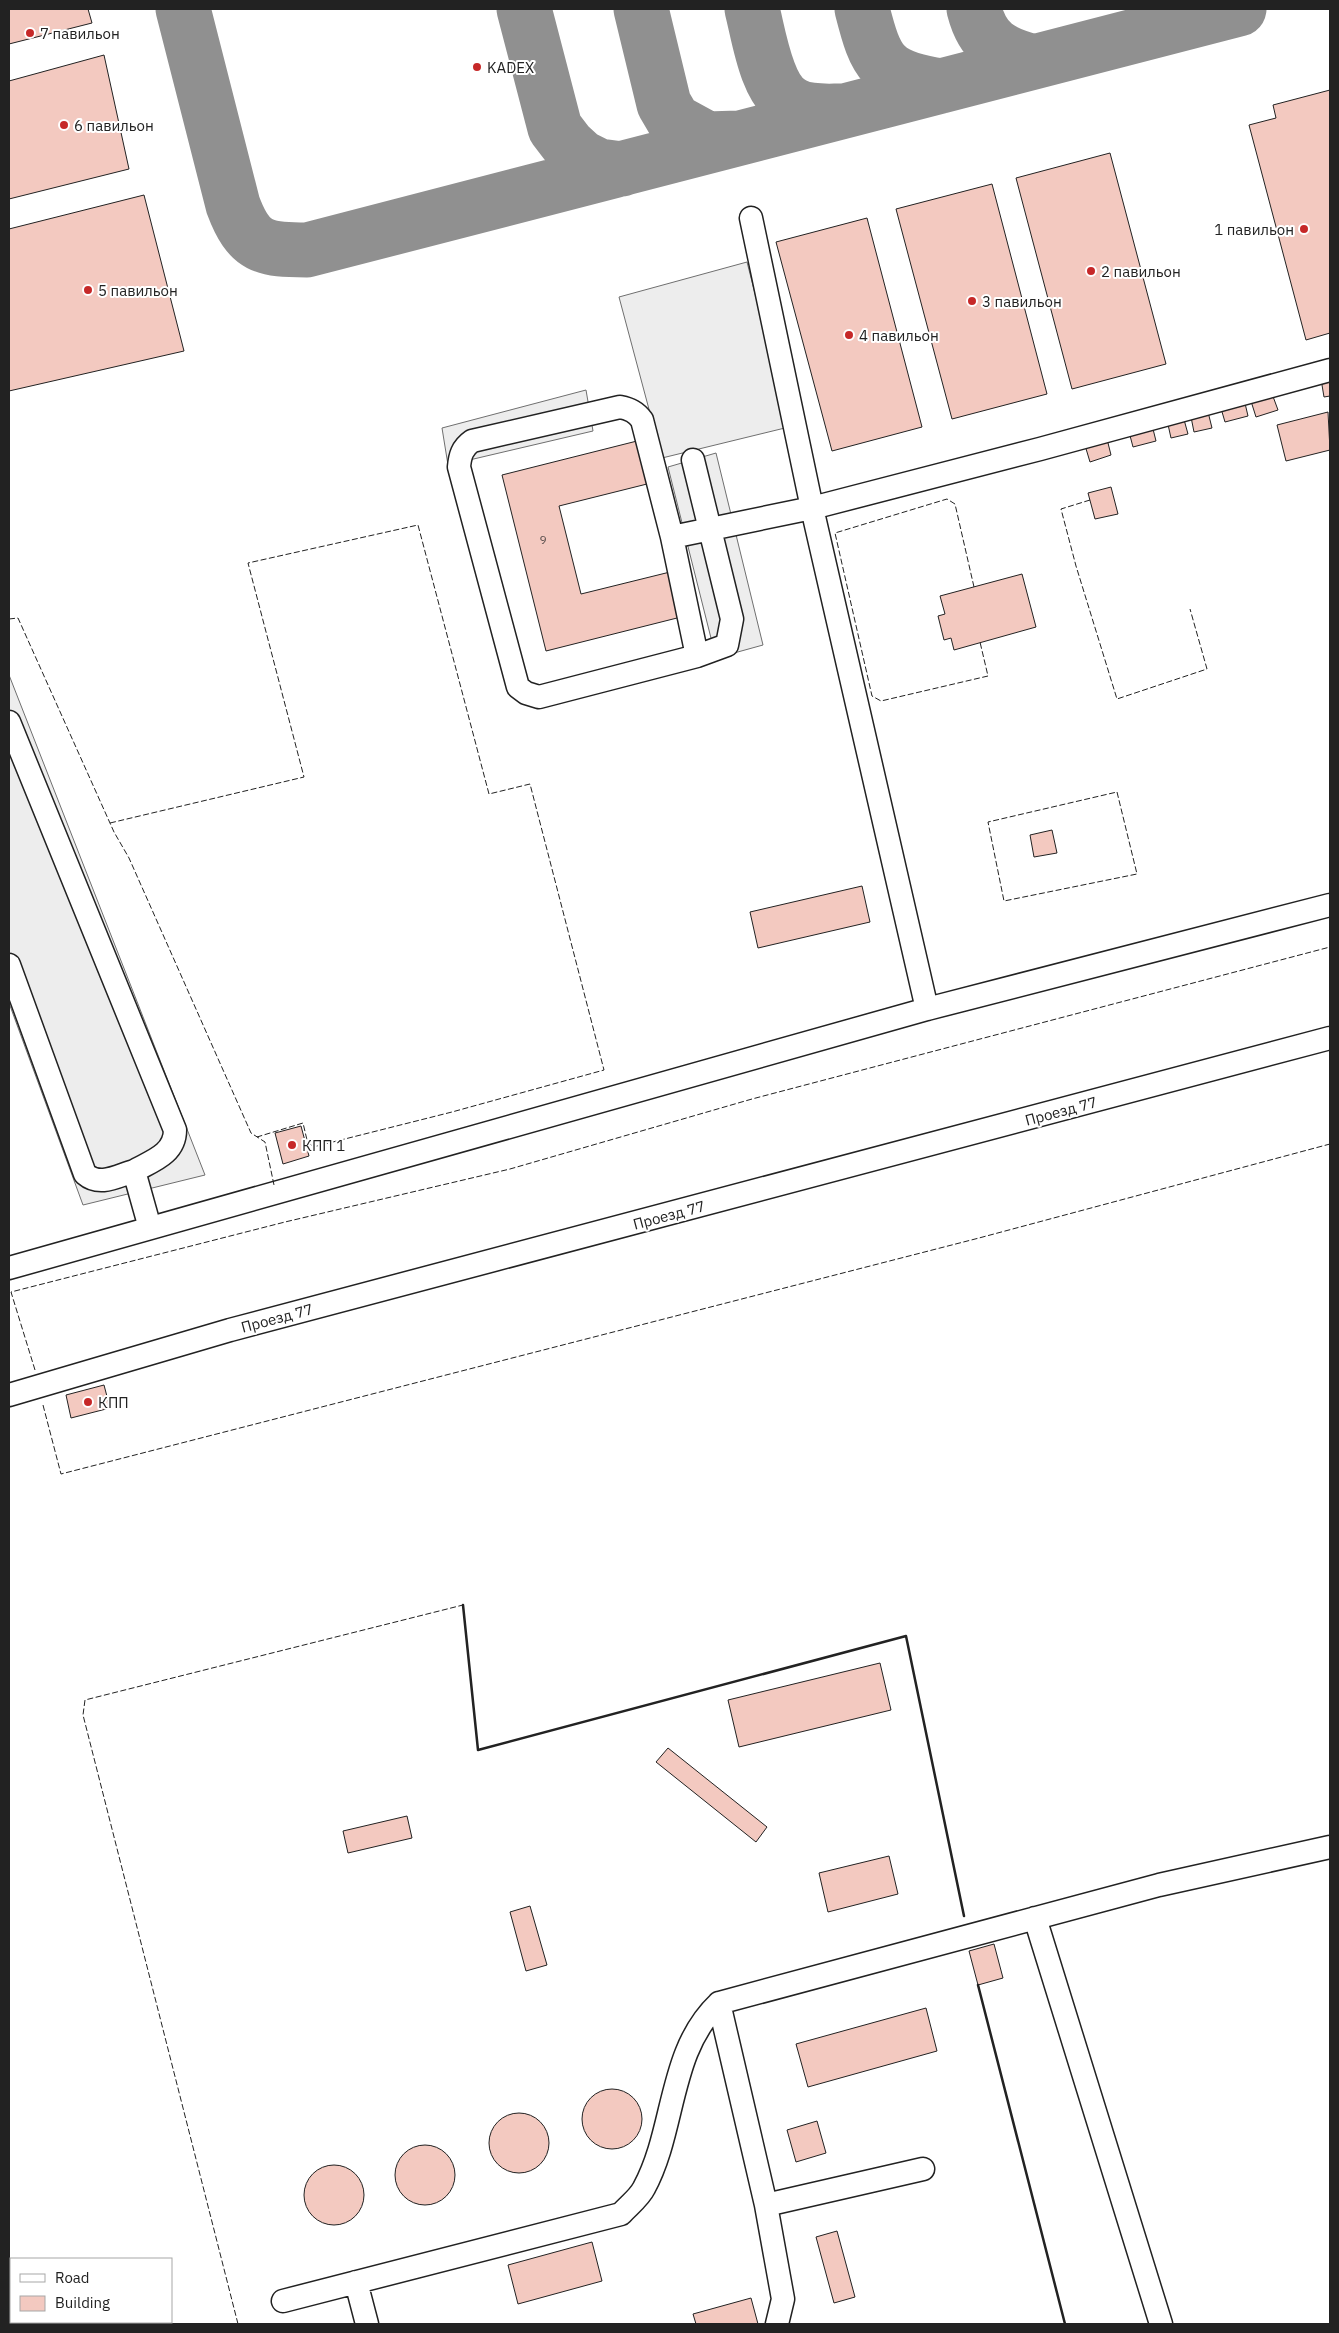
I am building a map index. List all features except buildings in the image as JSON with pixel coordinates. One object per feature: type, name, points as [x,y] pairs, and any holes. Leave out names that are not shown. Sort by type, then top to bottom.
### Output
[{"type":"lane","points":[[752,218],[812,508],[927,1009]]},
{"type":"lane","points":[[672,537],[812,508],[1040,449],[1330,370]]},
{"type":"lane","points":[[693,460],[732,619],[731,634],[727,645],[697,656],[539,697],[526,693],[518,687],[459,467],[460,457],[465,446],[472,441],[620,407],[638,414],[642,420],[672,537],[697,656]]},
{"type":"lane","points":[[9,722],[175,1130],[175,1139],[164,1155],[134,1171],[103,1181],[96,1180],[85,1174],[9,965]]},
{"type":"lane","points":[[9,1268],[927,1009],[1330,905]]},
{"type":"lane","name":"Проезд 77","points":[[9,1395],[230,1330],[1330,1038]]},
{"type":"lane","points":[[134,1171],[150,1228]]},
{"type":"lane","points":[[283,2300],[621,2214],[643,2190],[656,2161],[689,2042],[705,2016],[719,2002],[1159,1885],[1330,1847]]},
{"type":"lane","points":[[1035,1918],[1161,2324]]},
{"type":"lane","points":[[719,2002],[766,2204],[783,2299],[777,2324]]},
{"type":"lane","points":[[766,2204],[923,2169]]},
{"type":"lane","points":[[356,2282],[367,2324]]},
{"type":"shaded area","points":[[747,262],[789,427],[662,458],[619,297]]},
{"type":"shaded area","points":[[586,390],[593,431],[448,465],[442,428]]},
{"type":"shaded area","points":[[716,453],[763,645],[716,658],[668,467]]},
{"type":"shaded area","points":[[9,675],[205,1175],[83,1205],[9,1003]]},
{"type":"taxiway","points":[[183,9],[233,205],[239,219],[245,230],[260,244],[280,249],[307,250],[1239,9]]},
{"type":"taxiway","points":[[524,9],[555,128],[568,145],[581,157],[599,166],[622,169]]},
{"type":"taxiway","points":[[641,9],[664,104],[674,121],[707,139],[739,138]]},
{"type":"taxiway","points":[[752,9],[765,61],[770,75],[783,97],[803,109],[842,111]]},
{"type":"taxiway","points":[[862,9],[872,43],[885,65],[906,78],[941,86]]},
{"type":"taxiway","points":[[974,9],[982,31],[988,39],[1002,51],[1034,62]]},
{"type":"fence","points":[[974,587],[955,504],[947,499],[835,533],[872,696],[881,701],[988,676],[980,642]]},
{"type":"fence","points":[[1090,500],[1061,509],[1076,566],[1117,699],[1207,669],[1190,609]]},
{"type":"fence","points":[[110,823],[304,777],[248,563],[418,525],[489,794],[530,784],[604,1070],[452,1112],[313,1147],[307,1140],[303,1123],[257,1137]]},
{"type":"fence","points":[[9,619],[18,618],[114,832],[129,858],[251,1133],[265,1142],[274,1185]]},
{"type":"fence","points":[[1117,792],[1137,874],[1004,901],[988,822],[1117,792]]},
{"type":"fence","points":[[35,1370],[11,1292],[285,1222],[510,1169],[752,1099],[1330,947]]},
{"type":"fence","points":[[43,1405],[61,1474],[979,1238],[1330,1144]]},
{"type":"fence","points":[[238,2324],[83,1715],[85,1700],[463,1605]]},
{"type":"wall","points":[[463,1605],[478,1750],[906,1636],[964,1916]]},
{"type":"wall","points":[[978,1985],[1065,2324]]},
{"type":"place","name":"7 павильон","points":[[30,33]]},
{"type":"place","name":"KADEX","points":[[477,67]]},
{"type":"place","name":"6 павильон","points":[[64,125]]},
{"type":"place","name":"1 павильон","points":[[1304,229]]},
{"type":"place","name":"2 павильон","points":[[1091,271]]},
{"type":"place","name":"5 павильон","points":[[88,290]]},
{"type":"place","name":"3 павильон","points":[[972,301]]},
{"type":"place","name":"4 павильон","points":[[849,335]]},
{"type":"place","name":"КПП 1","points":[[292,1145]]},
{"type":"place","name":"КПП","points":[[88,1402]]}]
